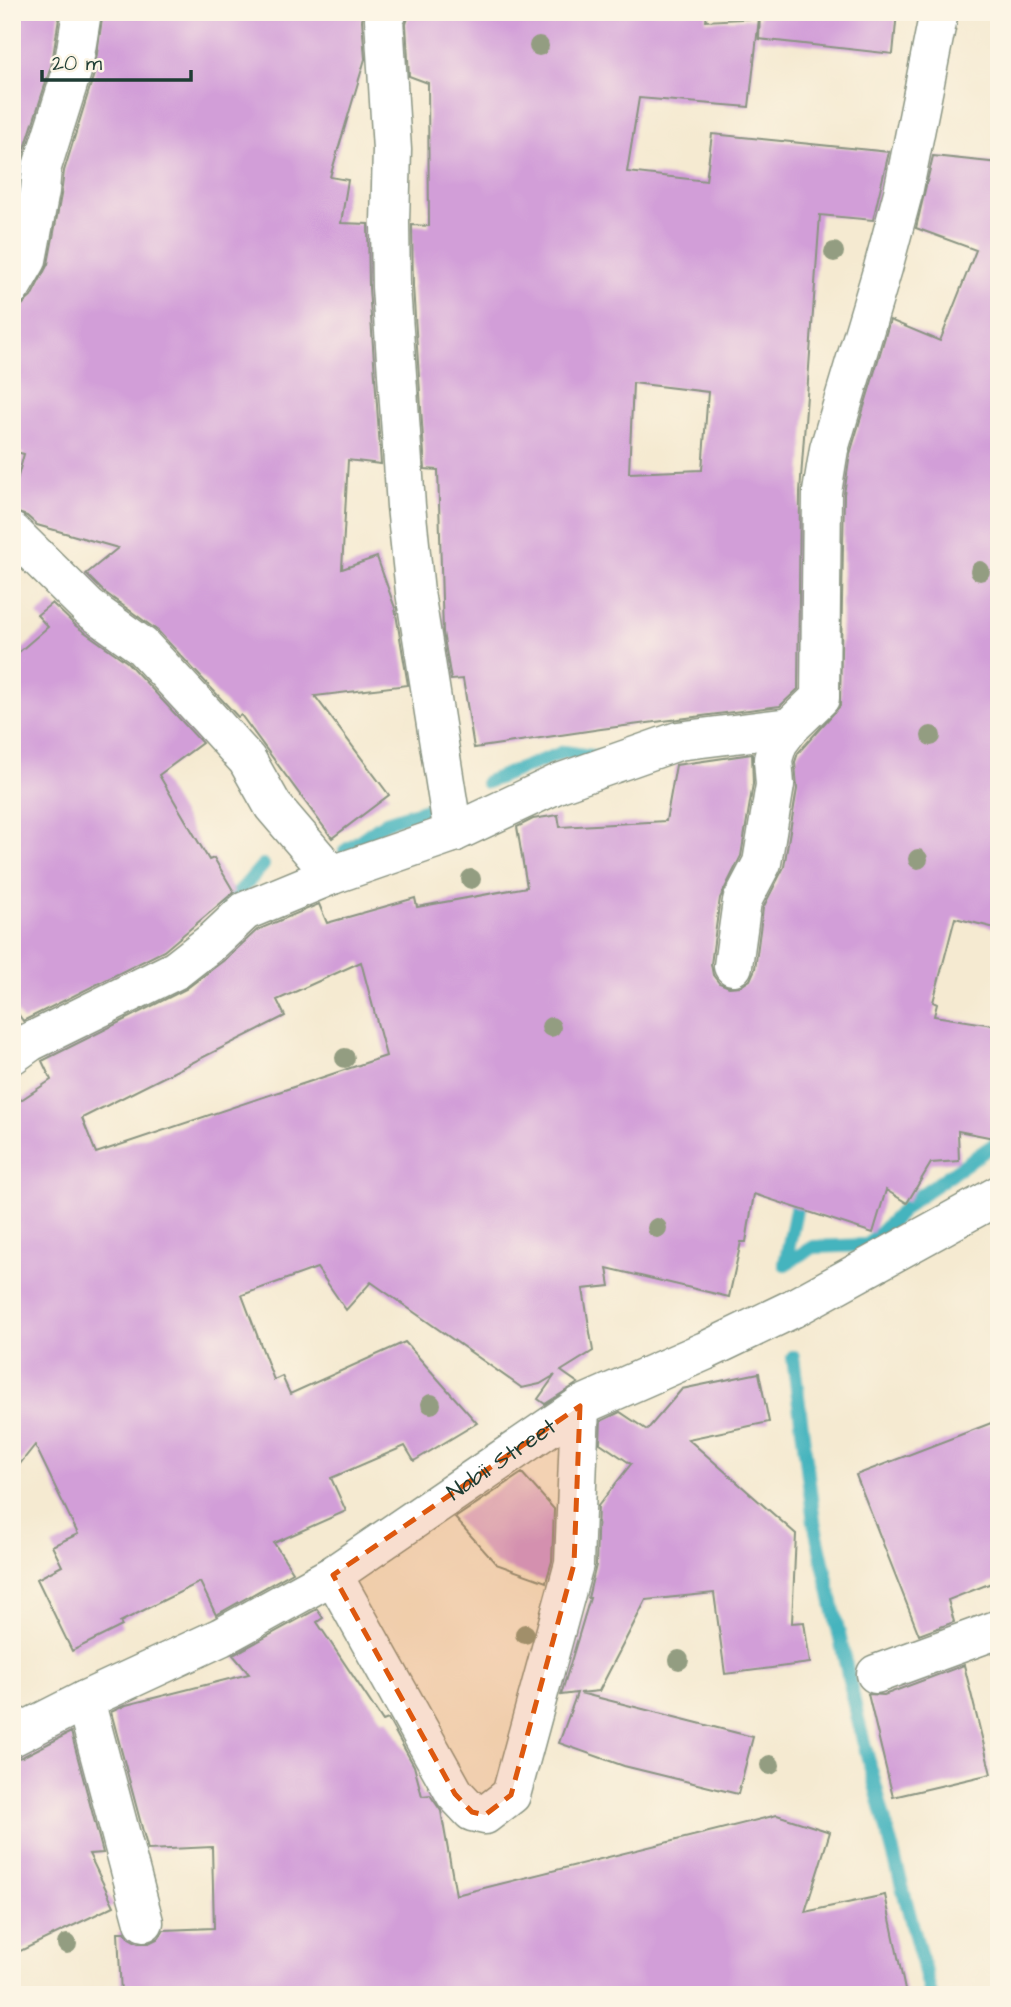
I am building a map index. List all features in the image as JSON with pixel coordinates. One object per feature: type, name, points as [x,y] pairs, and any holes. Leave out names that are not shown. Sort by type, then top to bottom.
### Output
[{"type":"street","points":[[12,286],[27,260],[42,167],[73,68],[82,12]]},
{"type":"street","points":[[388,12],[384,19],[391,150],[391,286],[406,506],[415,592],[453,833]]},
{"type":"street","points":[[733,966],[743,901],[762,863],[775,785],[773,759],[778,743],[790,727],[820,698],[822,492],[829,449],[903,193],[939,12]]},
{"type":"street","points":[[12,531],[89,608],[142,646],[184,691],[247,760],[273,806],[332,874]]},
{"type":"street","points":[[12,1055],[30,1042],[176,970],[246,911],[332,874],[453,833],[559,783],[678,741],[790,727]]},
{"type":"street","name":"Nabii Street","points":[[12,1737],[221,1637],[333,1575],[580,1406],[792,1309],[999,1195]]},
{"type":"street","points":[[333,1575],[455,1794],[472,1812],[485,1815],[511,1796],[574,1564],[580,1406]]},
{"type":"street","points":[[876,1674],[999,1629]]},
{"type":"street","points":[[85,1700],[145,1922]]},
{"type":"highlighted area","points":[[580,1406],[574,1564],[511,1795],[485,1815],[472,1812],[455,1794],[333,1575]]},
{"type":"building","points":[[12,12],[60,12],[52,63],[21,161],[12,220]]},
{"type":"building","points":[[103,12],[364,12],[362,20],[365,59],[330,177],[348,180],[341,223],[368,224],[369,288],[381,464],[348,460],[342,569],[377,557],[395,608],[408,685],[315,696],[389,795],[332,838],[241,715],[238,717],[158,631],[103,591],[86,574],[118,548],[37,525],[27,516],[12,511],[12,499],[24,454],[12,451],[12,308],[22,305],[31,297],[48,264],[64,171],[94,74]]},
{"type":"building","points":[[410,12],[707,12],[706,21],[759,18],[749,107],[639,98],[627,172],[706,181],[712,134],[889,152],[873,220],[820,215],[800,492],[798,689],[780,706],[474,748],[463,679],[451,680],[443,632],[438,470],[425,469],[413,286],[412,225],[429,226],[428,83],[409,76],[406,24]],"holes":[[[633,383],[708,392],[702,470],[629,473]]]},
{"type":"building","points":[[760,12],[897,12],[893,54],[759,39]]},
{"type":"building","points":[[933,156],[999,163],[999,929],[955,918],[933,1002],[937,1004],[934,1016],[999,1026],[999,1139],[958,1131],[959,1161],[931,1163],[907,1203],[886,1190],[873,1233],[754,1194],[746,1242],[741,1242],[729,1297],[607,1268],[610,1286],[583,1289],[593,1351],[561,1371],[578,1383],[545,1404],[538,1399],[555,1375],[540,1384],[522,1388],[371,1282],[346,1310],[317,1268],[242,1295],[274,1380],[282,1376],[290,1394],[405,1342],[477,1423],[414,1461],[405,1446],[331,1478],[346,1511],[274,1543],[293,1572],[216,1615],[200,1582],[120,1622],[122,1626],[72,1651],[37,1579],[62,1566],[52,1546],[78,1534],[35,1445],[12,1474],[12,1106],[51,1080],[42,1061],[186,989],[227,958],[257,930],[319,904],[327,923],[415,898],[417,907],[527,887],[517,827],[533,819],[558,815],[560,827],[666,821],[676,765],[752,754],[753,784],[741,856],[720,898],[711,964],[713,975],[719,983],[729,987],[741,986],[750,980],[755,969],[763,908],[784,867],[797,789],[795,762],[798,753],[840,706],[844,494],[850,454],[890,320],[940,341],[976,250],[916,228]],"holes":[[[361,962],[386,1056],[96,1153],[82,1118],[285,1016],[277,1000]]]},
{"type":"building","points":[[52,603],[76,626],[127,662],[202,743],[159,775],[209,860],[214,858],[234,892],[164,951],[23,1021],[12,1005],[12,658],[48,627],[37,615]]},
{"type":"building","points":[[759,1373],[769,1422],[688,1439],[796,1534],[792,1623],[804,1622],[810,1663],[725,1674],[714,1593],[646,1600],[599,1691],[580,1693],[753,1737],[738,1794],[624,1766],[559,1743],[577,1693],[561,1695],[590,1598],[596,1565],[598,1506],[631,1464],[600,1443],[601,1421],[620,1412],[647,1430],[682,1389]]},
{"type":"building","points":[[999,1420],[999,1580],[948,1600],[954,1622],[919,1635],[856,1475]]},
{"type":"building","points":[[522,1473],[554,1509],[552,1561],[546,1582],[496,1564],[455,1518]]},
{"type":"building","points":[[317,1609],[323,1618],[317,1622],[383,1721],[388,1719],[414,1766],[422,1796],[430,1795],[441,1811],[456,1895],[777,1815],[830,1832],[805,1912],[885,1895],[906,1995],[121,1995],[118,1932],[125,1932],[138,1943],[149,1943],[159,1938],[164,1930],[214,1928],[212,1847],[148,1850],[111,1712],[126,1705],[249,1674],[233,1655]]},
{"type":"building","points":[[964,1665],[991,1774],[893,1797],[868,1694],[884,1695]]},
{"type":"building","points":[[71,1732],[103,1853],[89,1854],[114,1906],[12,1955],[12,1759],[22,1757]]},
{"type":"waterway","points":[[487,782],[564,752],[598,757]]},
{"type":"waterway","points":[[345,851],[386,822],[427,809]]},
{"type":"waterway","points":[[227,906],[263,865]]},
{"type":"waterway","points":[[785,1264],[813,1247],[868,1245],[912,1201],[999,1141]]},
{"type":"waterway","points":[[785,1264],[800,1190]]},
{"type":"waterway","points":[[793,1357],[814,1522],[860,1728],[931,1995]]}]
